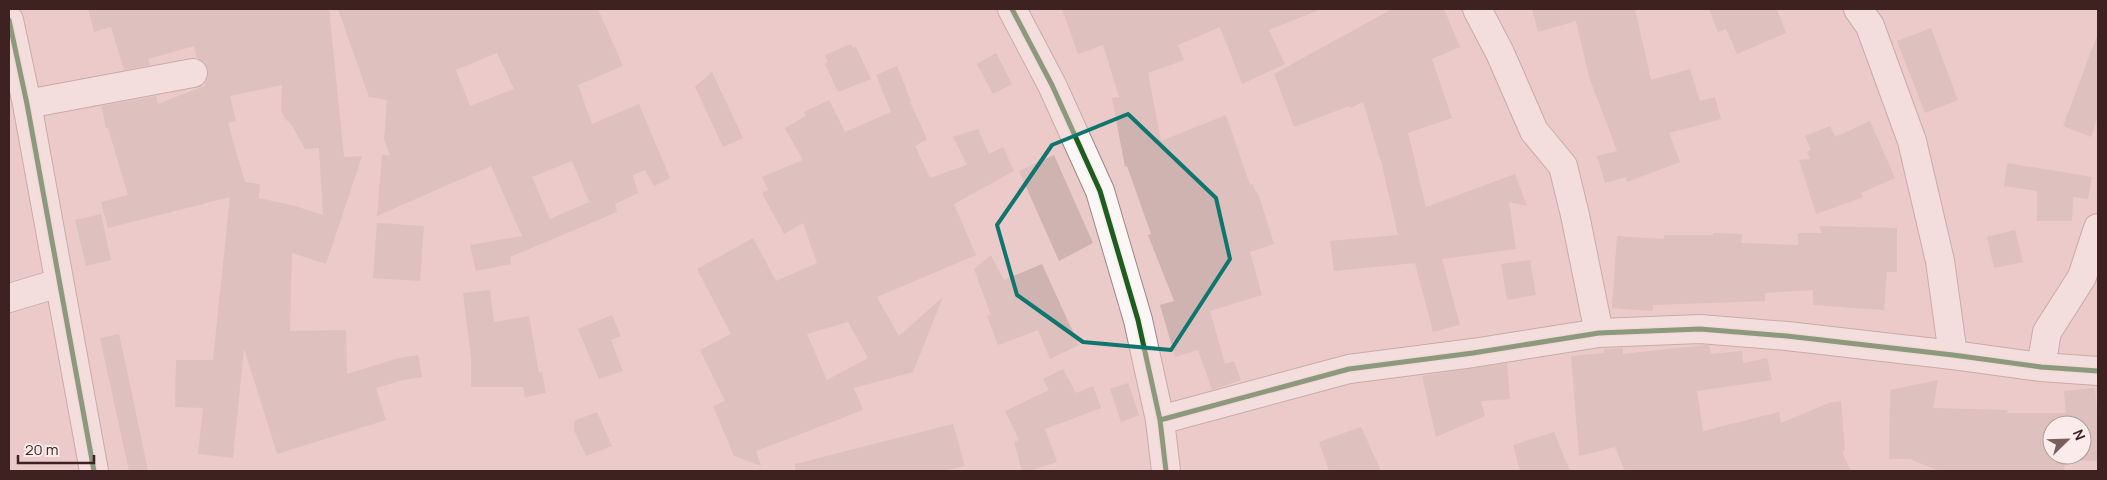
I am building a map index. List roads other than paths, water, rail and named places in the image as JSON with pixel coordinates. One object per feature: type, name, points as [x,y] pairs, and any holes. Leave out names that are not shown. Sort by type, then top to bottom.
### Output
[{"type":"street","points":[[1012,9],[1052,85],[1100,191],[1138,320],[1160,420],[1161,469]]},
{"type":"street","points":[[1477,9],[1500,53],[1534,131],[1563,166],[1599,333]]},
{"type":"street","points":[[1858,9],[1870,26],[1912,141],[1940,261],[1953,355]]},
{"type":"street","points":[[9,20],[94,471]]},
{"type":"street","points":[[26,104],[192,73]]},
{"type":"street","points":[[2041,367],[2047,332],[2082,277],[2098,228]]},
{"type":"street","points":[[9,298],[59,283]]},
{"type":"street","points":[[1160,420],[1348,369],[1473,353],[1599,333],[1700,329],[1787,336],[2041,367],[2098,371]]}]
